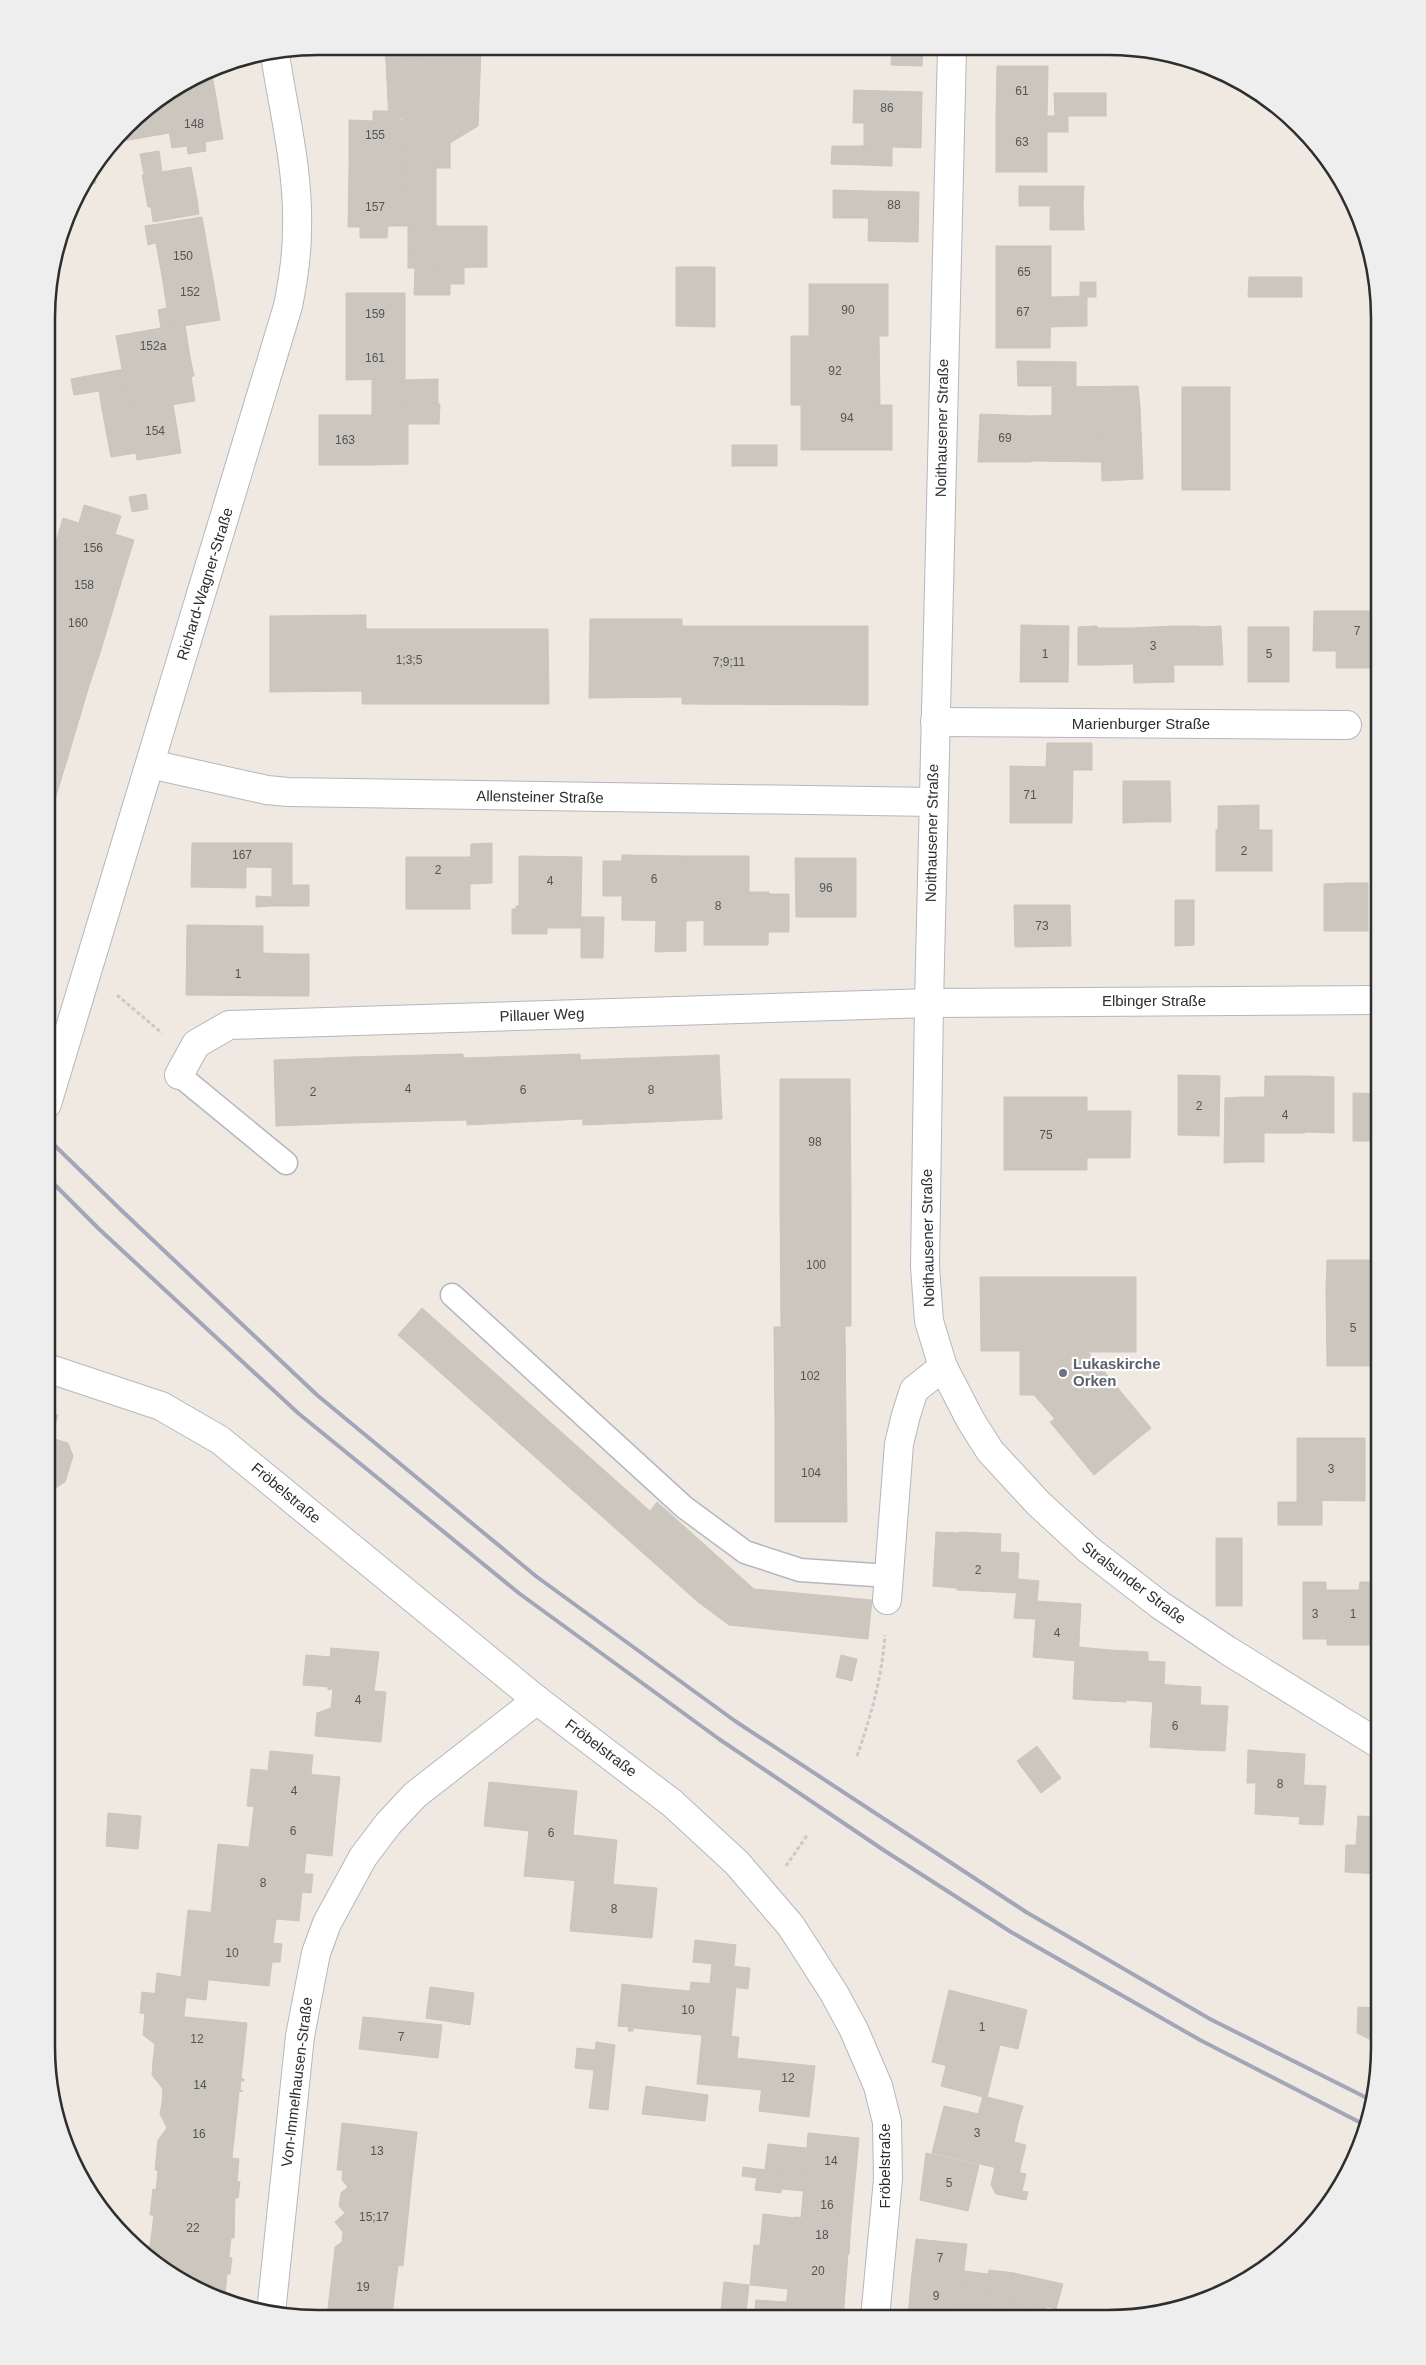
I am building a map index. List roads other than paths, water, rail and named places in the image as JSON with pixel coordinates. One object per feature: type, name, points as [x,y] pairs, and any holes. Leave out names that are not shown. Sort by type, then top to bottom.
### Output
[{"type":"street","name":"Noithausener Straße","points":[[943,1367],[930,1321],[925,1267],[933,802],[952,55]]},
{"type":"street","name":"Richard-Wagner-Straße","points":[[55,1081],[276,350],[296,264],[298,229],[296,193],[276,58]]},
{"type":"street","name":"Marienburger Straße","points":[[935,722],[1347,725]]},
{"type":"street","name":"Allensteiner Straße","points":[[150,764],[267,790],[288,792],[933,802]]},
{"type":"street","name":"Elbinger Straße","points":[[929,1003],[1371,1000]]},
{"type":"street","name":"Pillauer Weg","points":[[185,1064],[196,1044],[229,1025],[929,1003]]},
{"type":"street","points":[[888,1588],[899,1444],[906,1414],[914,1390],[943,1367]]},
{"type":"street","name":"Stralsunder Straße","points":[[943,1367],[967,1414],[990,1451],[1038,1503],[1089,1550],[1133,1586],[1196,1630],[1371,1739]]},
{"type":"street","name":"Fröbelstraße","points":[[55,1371],[161,1406],[220,1440],[536,1700],[638,1776],[708,1835],[766,1896],[810,1953],[834,1992],[871,2068],[887,2122],[888,2179],[876,2310]]},
{"type":"street","name":"Von-Immelhausen-Straße","points":[[272,2306],[300,2036],[316,1952],[327,1923],[363,1856],[388,1824],[415,1795],[536,1700]]},
{"type":"lane","points":[[185,1064],[286,1163]]},
{"type":"lane","points":[[452,1295],[684,1507],[745,1552],[800,1570],[888,1588]]},
{"type":"railway","points":[[55,1146],[317,1395],[537,1577],[735,1721],[1026,1912],[1210,2019],[1366,2098]]},
{"type":"railway","points":[[55,1185],[99,1229],[298,1413],[520,1594],[719,1739],[885,1851],[1011,1932],[1200,2040],[1360,2122]]},
{"type":"place","name":"Lukaskirche Orken","points":[[1063,1373]]}]
